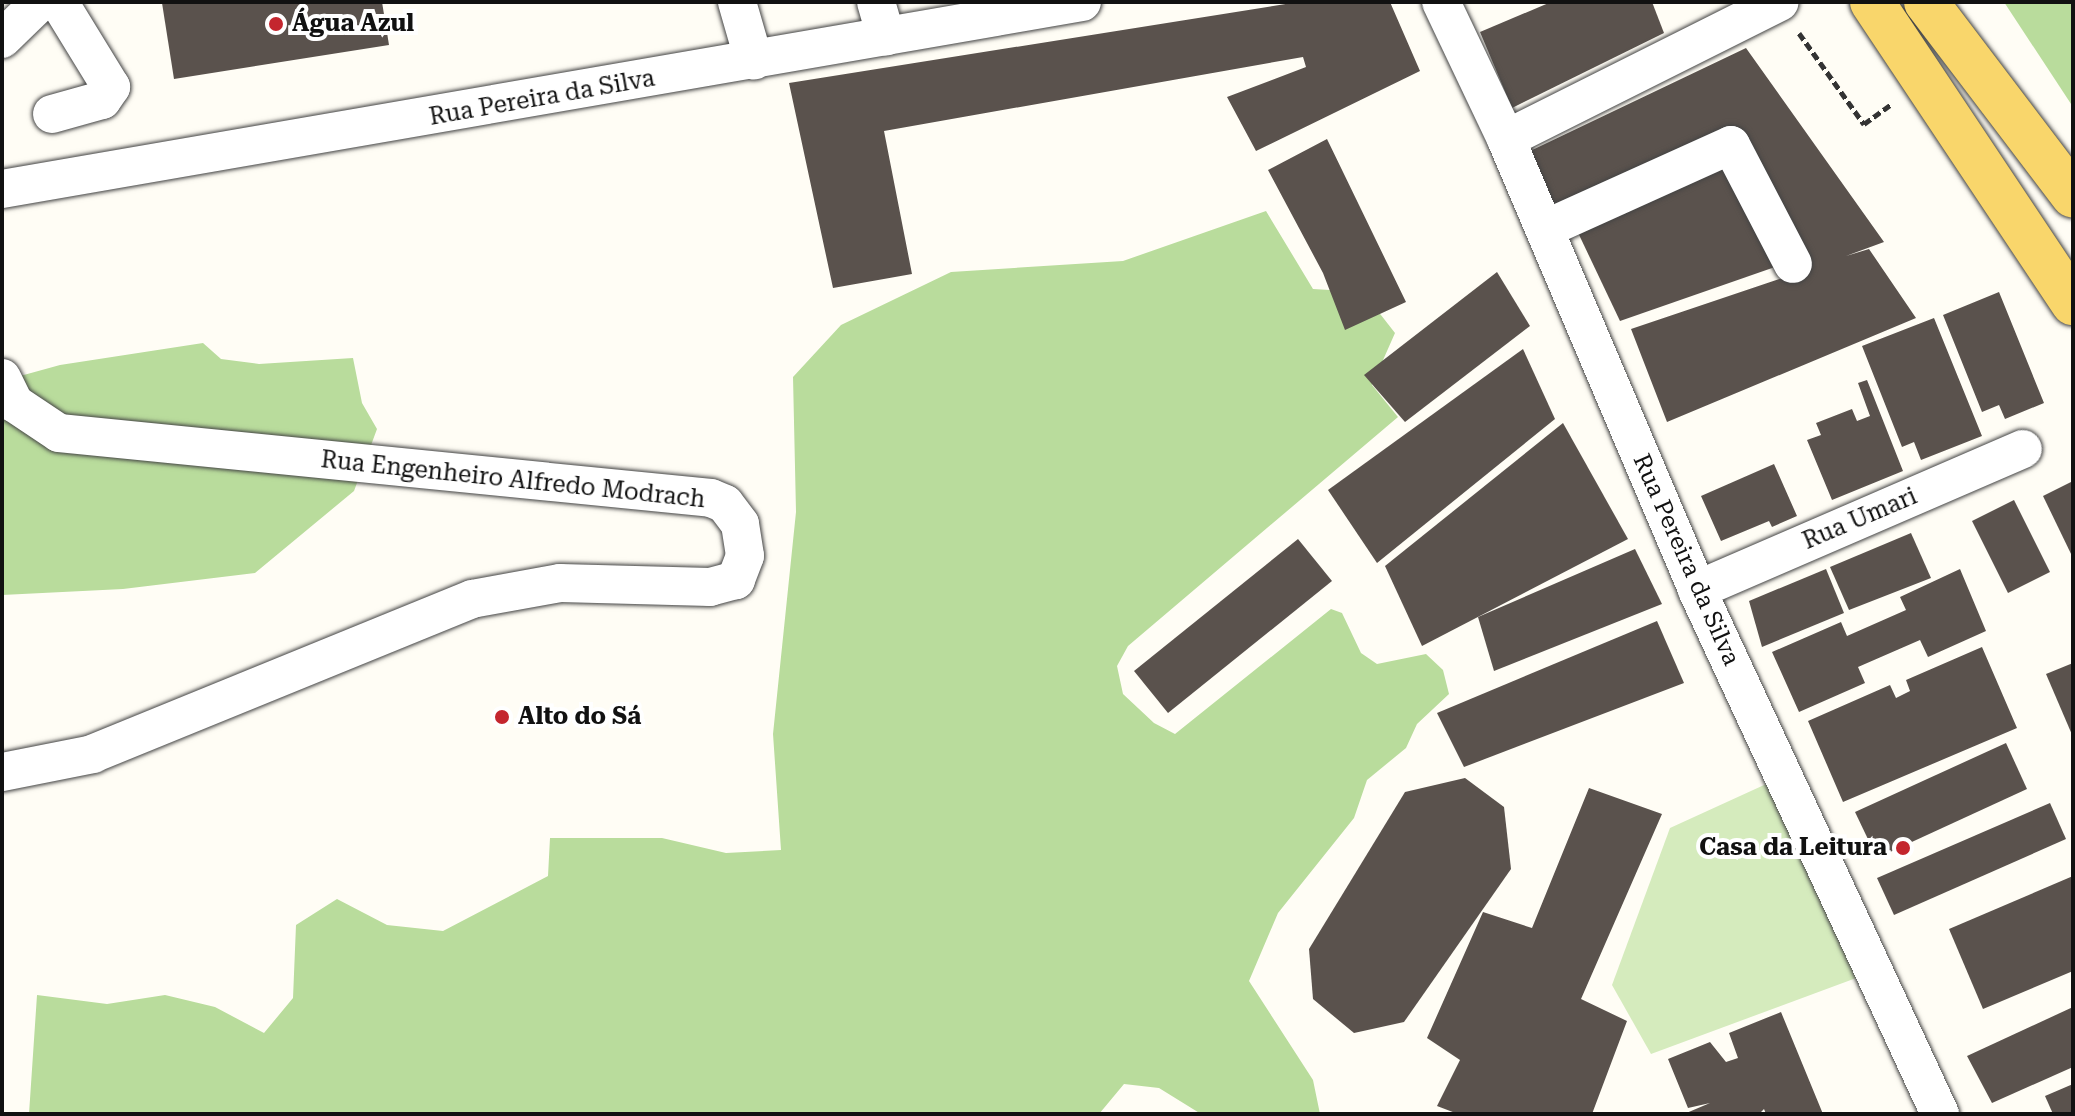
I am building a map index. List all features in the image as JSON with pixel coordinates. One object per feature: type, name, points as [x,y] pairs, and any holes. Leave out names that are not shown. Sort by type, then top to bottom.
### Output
[{"type":"main road","points":[[1872,2],[2073,303]]},
{"type":"main road","points":[[1926,2],[2073,196]]},
{"type":"street","points":[[2,39],[40,2]]},
{"type":"street","points":[[52,114],[102,100],[111,87],[59,2]]},
{"type":"street","points":[[737,2],[754,61]]},
{"type":"street","name":"Rua Pereira da Silva","points":[[2,189],[754,61],[881,20],[1082,2]]},
{"type":"street","name":"Rua Pereira da Silva","points":[[1441,2],[1506,139],[1697,590],[1940,1114]]},
{"type":"street","points":[[1506,139],[1726,33],[1779,2]]},
{"type":"street","points":[[1545,229],[1731,145],[1793,264]]},
{"type":"street","name":"Rua Engenheiro Alfredo Modrach","points":[[2,378],[14,403],[59,433],[711,498],[725,504],[740,524],[745,556],[736,580],[710,587],[560,583],[472,599],[93,754],[2,772]]},
{"type":"street","name":"Rua Umari","points":[[1697,590],[2023,449]]},
{"type":"path","points":[[1779,2],[1864,124]]},
{"type":"green space","points":[[2004,2],[2073,2],[2073,107]]},
{"type":"green space","points":[[1266,211],[1313,289],[1363,292],[1395,333],[1372,385],[1398,417],[1128,646],[1117,666],[1123,694],[1154,723],[1175,734],[1331,609],[1342,613],[1361,653],[1377,664],[1426,654],[1443,670],[1449,694],[1417,724],[1406,748],[1367,780],[1354,818],[1278,913],[1249,981],[1313,1080],[1320,1114],[1201,1114],[1159,1088],[1124,1084],[1099,1114],[29,1114],[37,995],[107,1004],[165,995],[215,1007],[264,1033],[293,998],[296,925],[337,899],[387,925],[443,931],[548,876],[550,838],[662,838],[726,853],[781,850],[773,734],[796,512],[793,377],[841,325],[951,272],[1123,261]]},
{"type":"green space","points":[[203,343],[221,359],[259,364],[353,358],[362,403],[377,429],[354,491],[255,573],[123,589],[2,595],[2,381],[60,365]]},
{"type":"green space","points":[[1775,780],[1867,974],[1651,1054],[1612,985],[1670,828]]},
{"type":"building","name":"Água Azul","points":[[382,2],[389,45],[174,79],[162,3]]},
{"type":"building","points":[[1298,2],[1390,2],[1420,71],[1256,151],[1227,97],[1306,67],[1303,57],[884,131],[912,274],[833,288],[789,83]]},
{"type":"building","points":[[1551,2],[1652,2],[1664,33],[1512,108],[1480,32]]},
{"type":"building","points":[[1746,48],[1884,242],[1846,256],[1869,249],[1916,318],[1667,422],[1631,329],[1812,268],[1740,132],[1561,219],[1528,152]]},
{"type":"building","points":[[1327,139],[1406,302],[1345,330],[1323,273],[1268,170]]},
{"type":"building","points":[[1730,149],[1781,265],[1620,321],[1572,220]]},
{"type":"building","points":[[1497,272],[1530,326],[1405,422],[1364,375]]},
{"type":"building","points":[[1999,292],[2044,403],[2005,419],[1999,405],[1982,412],[1943,315]]},
{"type":"building","points":[[1934,318],[1982,436],[1921,460],[1914,442],[1902,447],[1862,346]]},
{"type":"building","points":[[1523,349],[1555,419],[1377,563],[1328,490]]},
{"type":"building","points":[[1867,380],[1903,471],[1832,500],[1807,440],[1821,435],[1816,423],[1852,409],[1857,421],[1870,416],[1858,383]]},
{"type":"building","points":[[1563,423],[1628,539],[1422,646],[1385,566]]},
{"type":"building","points":[[1774,464],[1797,516],[1772,527],[1769,521],[1721,541],[1701,496]]},
{"type":"building","points":[[2073,481],[2073,558],[2043,496]]},
{"type":"building","points":[[2014,500],[2050,572],[2008,593],[1972,521]]},
{"type":"building","points":[[1911,533],[1931,578],[1849,610],[1830,567]]},
{"type":"building","points":[[1298,539],[1332,581],[1168,713],[1134,671]]},
{"type":"building","points":[[1635,549],[1662,604],[1494,671],[1478,617]]},
{"type":"building","points":[[1826,569],[1844,613],[1762,647],[1749,601]]},
{"type":"building","points":[[1960,569],[1986,631],[1928,657],[1920,640],[1858,667],[1865,683],[1799,712],[1772,652],[1841,622],[1847,636],[1906,610],[1900,597]]},
{"type":"building","points":[[1657,621],[1684,683],[1464,767],[1437,713]]},
{"type":"building","points":[[1982,647],[2017,728],[1843,802],[1808,721],[1890,685],[1896,698],[1910,691],[1906,680]]},
{"type":"building","points":[[2073,663],[2073,737],[2046,674]]},
{"type":"building","points":[[2006,743],[2027,789],[1877,858],[1855,812]]},
{"type":"building","points":[[1465,778],[1504,807],[1511,869],[1404,1022],[1354,1033],[1313,999],[1309,949],[1405,792]]},
{"type":"building","points":[[1589,788],[1662,814],[1581,999],[1627,1021],[1592,1114],[1458,1114],[1437,1106],[1460,1060],[1427,1038],[1483,912],[1532,928]]},
{"type":"building","points":[[2050,803],[2066,839],[1894,915],[1877,878]]},
{"type":"building","points":[[2073,876],[2073,971],[1983,1009],[1949,929]]},
{"type":"building","points":[[2073,1007],[2073,1067],[1992,1103],[1967,1056]]},
{"type":"building","points":[[1781,1012],[1823,1114],[1766,1114],[1764,1109],[1759,1114],[1684,1114],[1710,1103],[1688,1108],[1668,1059],[1710,1042],[1726,1062],[1738,1058],[1729,1033]]},
{"type":"building","points":[[2073,1084],[2073,1114],[2053,1114],[2045,1096]]},
{"type":"place","name":"Água Azul","points":[[276,24]]},
{"type":"place","name":"Alto do Sá","points":[[502,717]]},
{"type":"place","name":"Casa da Leitura","points":[[1903,848]]}]
